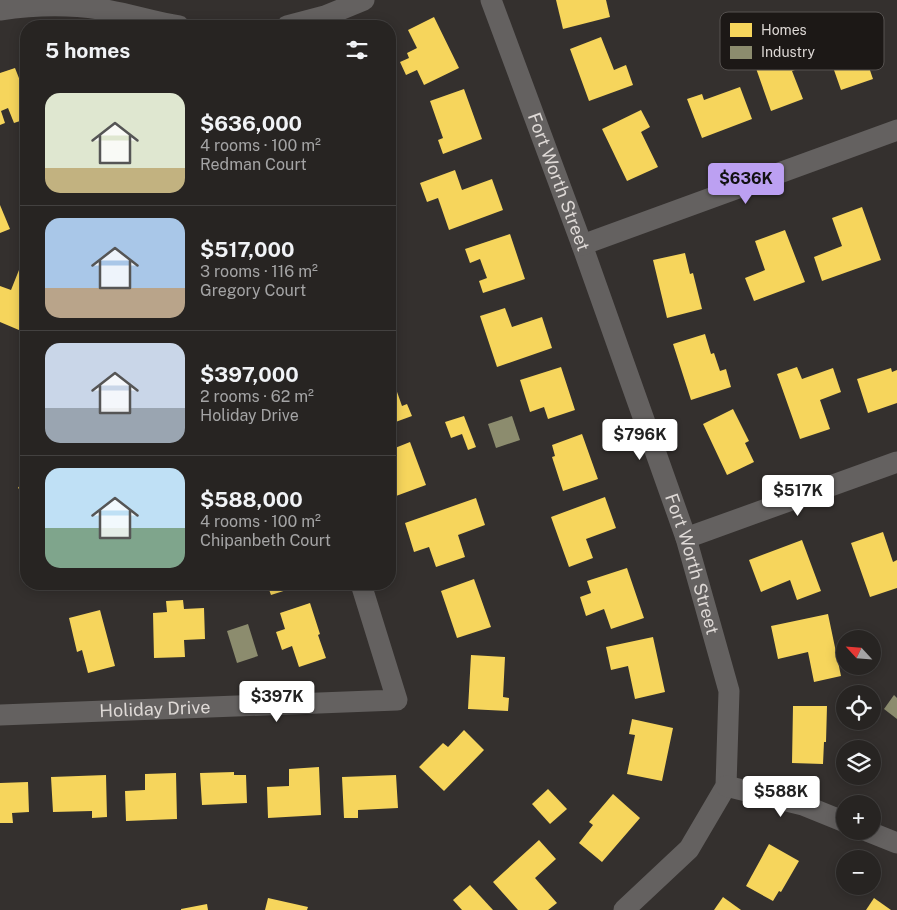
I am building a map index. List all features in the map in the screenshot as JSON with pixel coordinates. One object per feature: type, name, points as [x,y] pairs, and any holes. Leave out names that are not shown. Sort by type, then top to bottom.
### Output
[{"type":"street","points":[[310,20],[325,16],[364,0]]},
{"type":"street","name":"Fort Worth Street","points":[[491,0],[582,245],[686,538],[729,691],[726,786],[689,849],[624,910]]},
{"type":"street","points":[[0,10],[82,3],[102,10],[149,10],[167,20]]},
{"type":"street","points":[[582,245],[897,130]]},
{"type":"street","points":[[686,538],[897,462]]},
{"type":"street","name":"Holiday Drive","points":[[0,716],[397,700],[363,590]]},
{"type":"street","points":[[726,786],[803,805],[836,818]]},
{"type":"street","points":[[881,837],[897,843]]},
{"type":"building: Homes","points":[[556,0],[606,0],[610,17],[563,29]]},
{"type":"building: Homes","points":[[434,17],[459,68],[424,85],[417,70],[406,75],[400,62],[409,58],[407,53],[417,48],[408,30]]},
{"type":"building: Homes","points":[[601,37],[614,70],[626,65],[633,85],[589,101],[570,49]]},
{"type":"building: Homes","points":[[15,68],[20,81],[20,121],[14,123],[8,108],[1,111],[5,123],[0,125],[0,73]]},
{"type":"building: Homes","points":[[757,70],[795,70],[792,71],[803,99],[771,111]]},
{"type":"building: Homes","points":[[834,70],[870,70],[873,79],[841,90]]},
{"type":"building: Homes","points":[[740,87],[752,119],[702,138],[687,99],[702,94],[704,100]]},
{"type":"building: Homes","points":[[464,89],[482,139],[443,154],[438,140],[443,138],[430,101]]},
{"type":"building: Homes","points":[[641,110],[650,127],[641,132],[658,167],[627,181],[602,129]]},
{"type":"building: Homes","points":[[455,170],[462,190],[492,179],[503,210],[449,230],[438,198],[427,202],[420,183]]},
{"type":"building: Homes","points":[[0,205],[10,229],[0,233]]},
{"type":"building: Homes","points":[[862,207],[881,260],[822,281],[814,257],[842,246],[832,218]]},
{"type":"building: Homes","points":[[785,230],[805,282],[754,301],[745,278],[765,270],[755,241]]},
{"type":"building: Homes","points":[[510,234],[525,279],[483,293],[479,281],[487,278],[480,259],[470,263],[465,249]]},
{"type":"building: Homes","points":[[685,253],[690,274],[693,273],[702,309],[667,318],[653,260]]},
{"type":"building: Homes","points":[[20,270],[20,330],[0,322],[0,286],[11,290]]},
{"type":"building: Homes","points":[[505,308],[512,327],[542,317],[552,348],[497,367],[480,316]]},
{"type":"building: Homes","points":[[705,334],[711,354],[714,353],[720,371],[726,369],[731,387],[691,400],[673,344]]},
{"type":"building: Homes","points":[[561,367],[575,410],[548,419],[544,407],[530,412],[520,380]]},
{"type":"building: Homes","points":[[797,367],[802,379],[833,368],[841,392],[820,400],[830,429],[800,439],[777,374]]},
{"type":"building: Homes","points":[[891,368],[892,372],[897,370],[897,403],[868,413],[857,379]]},
{"type":"building: Homes","points":[[396,389],[402,406],[407,404],[412,416],[396,422]]},
{"type":"building: Homes","points":[[733,409],[749,441],[745,443],[754,462],[727,475],[703,424]]},
{"type":"building: Homes","points":[[464,416],[476,447],[468,450],[462,434],[451,438],[445,422]]},
{"type":"building: Homes","points":[[582,434],[598,479],[563,491],[552,457],[555,456],[552,445]]},
{"type":"building: Homes","points":[[410,442],[426,485],[396,496],[396,448]]},
{"type":"building: Homes","points":[[605,497],[616,528],[586,539],[593,558],[569,567],[551,517]]},
{"type":"building: Homes","points":[[476,498],[485,525],[458,535],[465,557],[436,567],[429,547],[414,552],[405,523]]},
{"type":"building: Homes","points":[[883,532],[893,562],[897,560],[897,588],[870,597],[851,543]]},
{"type":"building: Homes","points":[[802,540],[821,591],[797,600],[790,580],[761,592],[749,560]]},
{"type":"building: Homes","points":[[627,568],[644,618],[611,629],[604,609],[586,616],[580,597],[591,593],[587,581]]},
{"type":"building: Homes","points":[[474,579],[491,627],[457,638],[441,591]]},
{"type":"building: Homes","points":[[269,590],[287,590],[271,595]]},
{"type":"building: Homes","points":[[183,600],[184,609],[204,608],[205,639],[184,640],[185,657],[154,658],[153,613],[167,612],[166,601]]},
{"type":"building: Homes","points":[[310,603],[326,658],[299,667],[292,646],[282,650],[276,632],[285,629],[280,613]]},
{"type":"building: Homes","points":[[100,610],[115,666],[88,673],[82,650],[77,652],[69,618]]},
{"type":"building: Homes","points":[[828,614],[836,652],[836,675],[841,676],[814,682],[808,652],[778,659],[771,626]]},
{"type":"building: Homes","points":[[653,637],[665,692],[635,699],[628,666],[611,670],[606,647]]},
{"type":"building: Homes","points":[[471,655],[505,657],[503,697],[509,698],[508,711],[468,709]]},
{"type":"building: Homes","points":[[793,706],[827,706],[823,764],[792,763]]},
{"type":"building: Homes","points":[[632,719],[673,728],[662,781],[627,774],[635,735],[629,734]]},
{"type":"building: Homes","points":[[464,730],[484,750],[444,791],[419,767],[443,743],[448,747]]},
{"type":"building: Homes","points":[[319,767],[321,815],[268,818],[267,787],[289,786],[289,769]]},
{"type":"building: Homes","points":[[234,772],[234,775],[246,775],[247,803],[202,805],[200,773]]},
{"type":"building: Homes","points":[[176,773],[177,819],[126,821],[125,791],[145,790],[145,774]]},
{"type":"building: Homes","points":[[106,775],[107,817],[92,818],[92,811],[53,812],[51,777]]},
{"type":"building: Homes","points":[[396,775],[398,808],[358,810],[358,818],[344,818],[342,777]]},
{"type":"building: Homes","points":[[28,782],[29,812],[12,813],[13,823],[0,823],[0,783]]},
{"type":"building: Homes","points":[[548,789],[567,809],[550,824],[532,804]]},
{"type":"building: Homes","points":[[613,794],[640,818],[602,862],[579,843],[593,825],[589,822]]},
{"type":"building: Homes","points":[[539,840],[556,859],[535,878],[557,903],[548,910],[518,910],[493,882]]},
{"type":"building: Homes","points":[[769,844],[799,861],[781,892],[779,891],[773,901],[746,886]]},
{"type":"building: Homes","points":[[470,885],[493,910],[462,910],[453,900]]},
{"type":"building: Homes","points":[[723,897],[741,910],[714,910]]},
{"type":"building: Homes","points":[[268,898],[308,907],[307,910],[265,910]]},
{"type":"building: Homes","points":[[874,898],[891,910],[866,910]]},
{"type":"building: Homes","points":[[207,904],[208,910],[181,910],[181,909]]},
{"type":"building: Industry","points":[[512,416],[520,440],[496,448],[488,424]]},
{"type":"building: Industry","points":[[248,624],[258,656],[237,663],[227,631]]},
{"type":"building: Industry","points":[[894,695],[897,698],[897,719],[884,709]]}]
